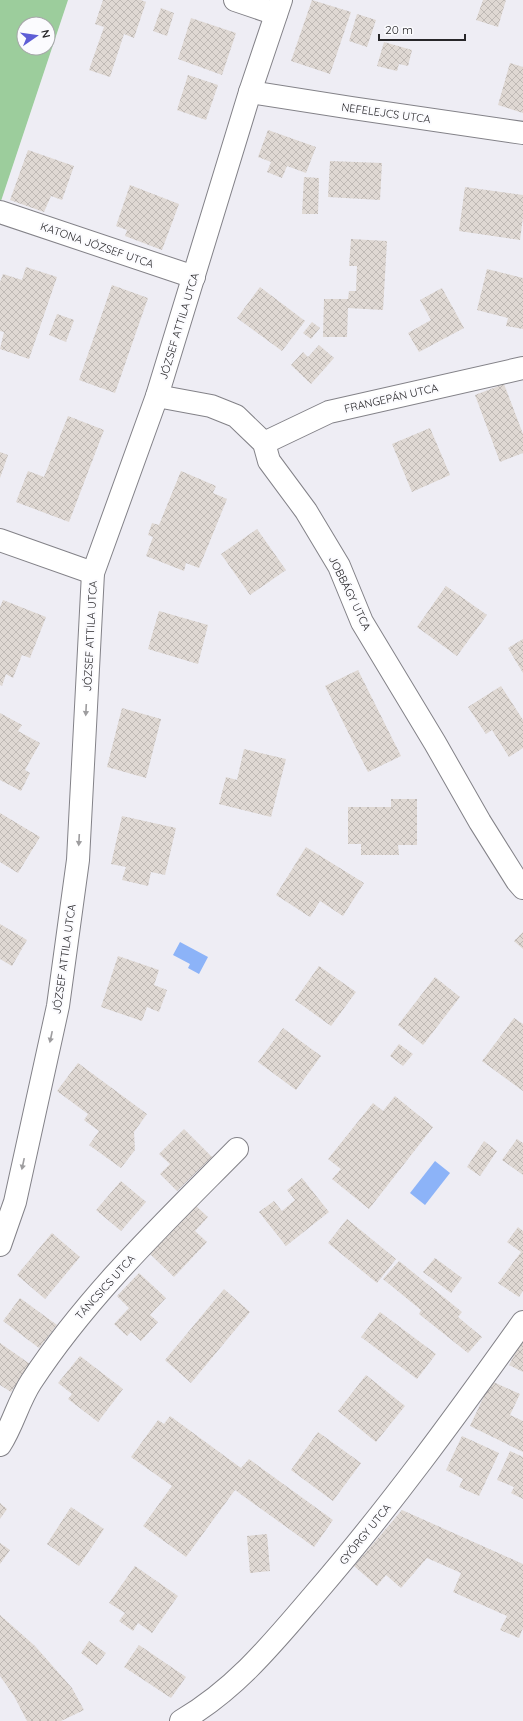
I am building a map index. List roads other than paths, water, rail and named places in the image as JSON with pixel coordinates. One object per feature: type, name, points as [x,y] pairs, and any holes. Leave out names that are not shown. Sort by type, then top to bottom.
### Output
[{"type":"street","points":[[235,0],[278,7]]},
{"type":"street","name":"JÓZSEF ATTILA UTCA","points":[[0,1245],[14,1202],[58,1006],[77,867],[94,573],[157,396],[250,92],[278,7]]},
{"type":"street","name":"NEFELEJCS UTCA","points":[[250,92],[523,133]]},
{"type":"street","name":"KATONA JÓZSEF UTCA","points":[[0,212],[194,277]]},
{"type":"street","name":"FRANGEPÁN UTCA","points":[[264,442],[329,412],[523,368]]},
{"type":"street","points":[[157,396],[211,406],[236,416],[264,442]]},
{"type":"street","name":"JOBBÁGY UTCA","points":[[264,442],[269,461],[306,511],[338,566],[362,622],[435,743],[480,822],[517,881],[523,888]]},
{"type":"street","points":[[0,540],[94,573]]},
{"type":"street","name":"TÁNCSICS UTCA","points":[[0,1445],[30,1384],[76,1319],[124,1265],[237,1149]]},
{"type":"street","name":"GYÖRGY UTCA","points":[[181,1721],[199,1710],[232,1685],[275,1641],[339,1567],[404,1486],[465,1404],[523,1322]]},
{"type":"water","points":[[180,942],[208,957],[199,974],[188,968],[190,964],[173,955]]},
{"type":"water","points":[[435,1161],[450,1173],[425,1205],[410,1193]]}]
